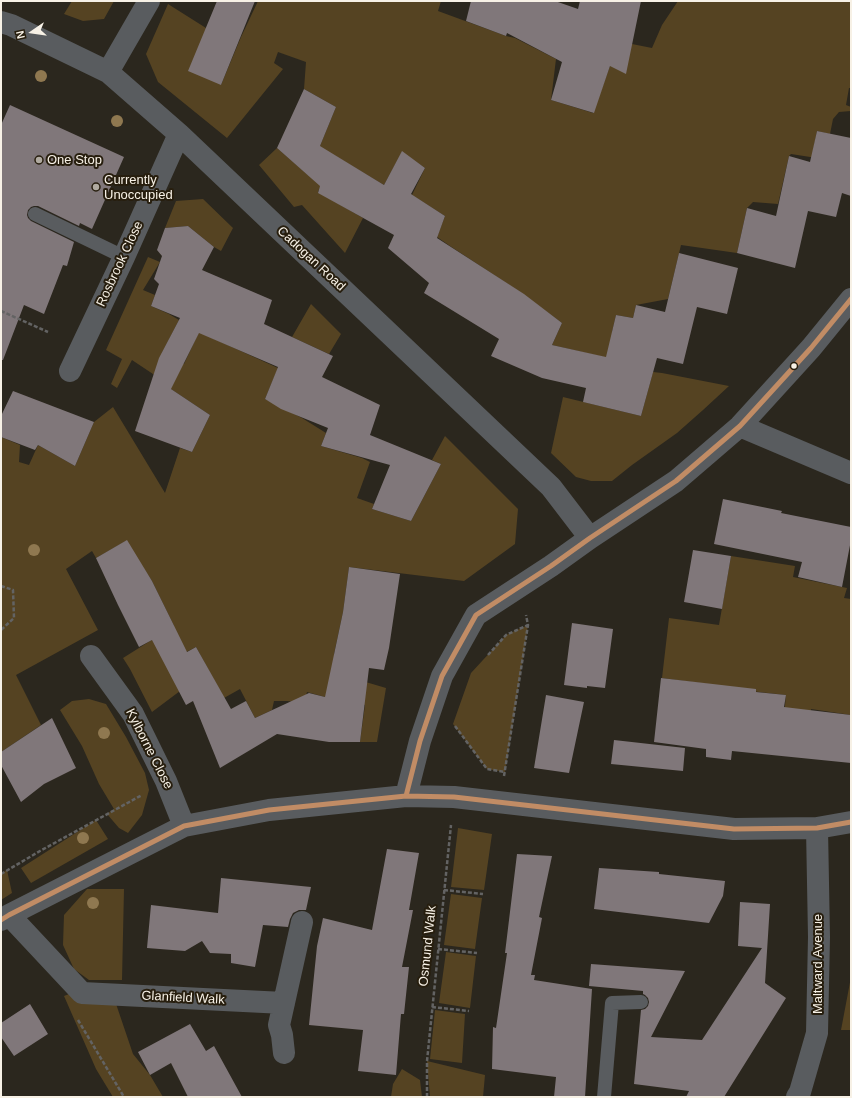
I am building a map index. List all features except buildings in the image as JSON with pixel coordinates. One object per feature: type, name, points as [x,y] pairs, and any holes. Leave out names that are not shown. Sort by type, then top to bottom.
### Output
[{"type":"street","points":[[108,72],[149,1]]},
{"type":"street","name":"Cadogan Road","points":[[1,22],[11,25],[108,72],[179,134],[551,487],[590,538]]},
{"type":"street","name":"Rosbrook Close","points":[[70,371],[124,257],[179,134]]},
{"type":"street","points":[[406,796],[420,741],[442,676],[476,615],[520,587],[676,481],[740,426],[811,348],[851,299]]},
{"type":"street","points":[[740,426],[851,473]]},
{"type":"street","name":"Kylborne Close","points":[[91,656],[133,714],[166,781],[184,826]]},
{"type":"street","points":[[82,993],[5,917],[184,826],[269,810],[406,796],[454,796],[734,829],[817,828],[851,822]]},
{"type":"street","name":"Maltward Avenue","points":[[797,1097],[800,1092],[817,1033],[819,937],[817,828]]},
{"type":"street","points":[[284,1053],[279,1025],[302,922]]},
{"type":"street","name":"Glanfield Walk","points":[[82,993],[284,1003]]},
{"type":"lane","points":[[35,214],[124,257]]},
{"type":"lane","points":[[604,1097],[612,1003],[641,1002]]},
{"type":"path","points":[[1,312],[48,332]]},
{"type":"path","points":[[1,586],[13,590],[14,618],[1,630]]},
{"type":"path","points":[[500,802],[528,625],[520,587]]},
{"type":"path","points":[[486,657],[506,635],[528,625]]},
{"type":"path","points":[[453,724],[487,769],[505,772]]},
{"type":"path","points":[[1,874],[166,781]]},
{"type":"path","name":"Osmund Walk","points":[[427,1097],[426,1061],[454,796]]},
{"type":"path","points":[[444,890],[483,894]]},
{"type":"path","points":[[438,949],[477,953]]},
{"type":"path","points":[[82,993],[74,1013],[124,1097]]},
{"type":"path","points":[[432,1007],[469,1011]]},
{"type":"shaded area","points":[[72,1],[114,1],[104,19],[83,21],[64,14]]},
{"type":"shaded area","points":[[258,1],[441,1],[438,11],[515,38],[556,59],[551,100],[593,113],[610,66],[632,44],[652,48],[662,25],[678,1],[851,1],[851,88],[849,88],[846,105],[851,107],[851,111],[839,112],[833,119],[830,134],[817,131],[813,151],[823,159],[791,154],[789,156],[778,204],[753,202],[747,208],[737,253],[681,245],[668,299],[636,305],[633,318],[616,315],[612,332],[628,336],[629,363],[552,345],[562,323],[520,292],[437,237],[445,216],[412,195],[425,168],[402,152],[384,185],[332,154],[318,192],[363,218],[345,253],[302,205],[294,207],[259,165],[277,148],[308,175],[336,107],[304,89],[306,62],[278,52],[274,63],[283,69],[227,138],[158,82],[146,54],[168,4],[206,28],[221,85]]},
{"type":"shaded area","points":[[203,199],[233,228],[221,251],[188,226],[165,228],[176,201]]},
{"type":"shaded area","points":[[148,257],[160,262],[143,290],[155,295],[151,306],[179,320],[162,353],[184,364],[199,332],[278,368],[265,399],[302,418],[326,433],[321,446],[362,458],[370,462],[357,498],[374,504],[372,509],[411,521],[441,464],[432,460],[445,436],[518,509],[515,544],[464,581],[349,567],[343,612],[334,654],[342,675],[386,688],[377,742],[360,742],[365,705],[336,700],[307,692],[304,703],[274,701],[272,710],[255,718],[240,689],[224,698],[196,647],[165,663],[180,691],[152,712],[123,658],[174,626],[152,581],[126,541],[96,558],[92,551],[66,569],[98,630],[16,675],[41,725],[1,752],[1,437],[20,445],[19,462],[29,465],[38,445],[75,466],[94,422],[113,407],[165,493],[180,448],[192,452],[210,415],[171,389],[153,374],[132,360],[117,388],[111,384],[122,359],[106,350]]},
{"type":"shaded area","points":[[311,304],[341,334],[329,354],[292,337]]},
{"type":"shaded area","points":[[653,372],[729,386],[677,433],[612,481],[591,481],[576,477],[551,453],[563,397],[641,416]]},
{"type":"shaded area","points":[[731,556],[795,566],[793,577],[847,588],[844,598],[851,599],[851,715],[811,709],[810,718],[784,716],[786,695],[662,678],[669,618],[719,625]]},
{"type":"shaded area","points":[[528,625],[505,772],[487,769],[453,724],[471,673],[506,635]]},
{"type":"shaded area","points":[[89,699],[106,704],[145,773],[149,790],[142,815],[128,833],[119,828],[107,814],[114,809],[99,784],[82,746],[60,710],[72,701]]},
{"type":"shaded area","points":[[96,820],[108,839],[31,883],[21,868]]},
{"type":"shaded area","points":[[458,828],[492,834],[484,890],[451,887]]},
{"type":"shaded area","points":[[7,870],[12,893],[1,900],[1,874]]},
{"type":"shaded area","points":[[87,889],[124,889],[122,980],[89,980],[74,969],[63,945],[64,915]]},
{"type":"shaded area","points":[[451,894],[482,898],[475,949],[444,945]]},
{"type":"shaded area","points":[[446,952],[476,956],[470,1008],[439,1003]]},
{"type":"shaded area","points":[[851,977],[851,1030],[841,1030]]},
{"type":"shaded area","points":[[79,990],[113,995],[133,1054],[150,1075],[163,1097],[113,1097],[96,1069],[64,996]]},
{"type":"shaded area","points":[[435,1010],[465,1014],[462,1063],[430,1059]]},
{"type":"shaded area","points":[[427,1061],[485,1075],[483,1097],[430,1097]]},
{"type":"shaded area","points":[[402,1069],[420,1080],[422,1097],[391,1097],[393,1084]]},
{"type":"transit line","points":[[406,796],[420,741],[442,676],[476,615],[676,481],[740,426],[811,348],[851,299]]},
{"type":"transit line","points":[[1,920],[184,826],[269,810],[406,796],[454,797],[734,829],[817,828],[851,822]]},
{"type":"place","name":"One Stop","points":[[39,160]]},
{"type":"place","name":"Currently Unoccupied","points":[[96,187]]}]
